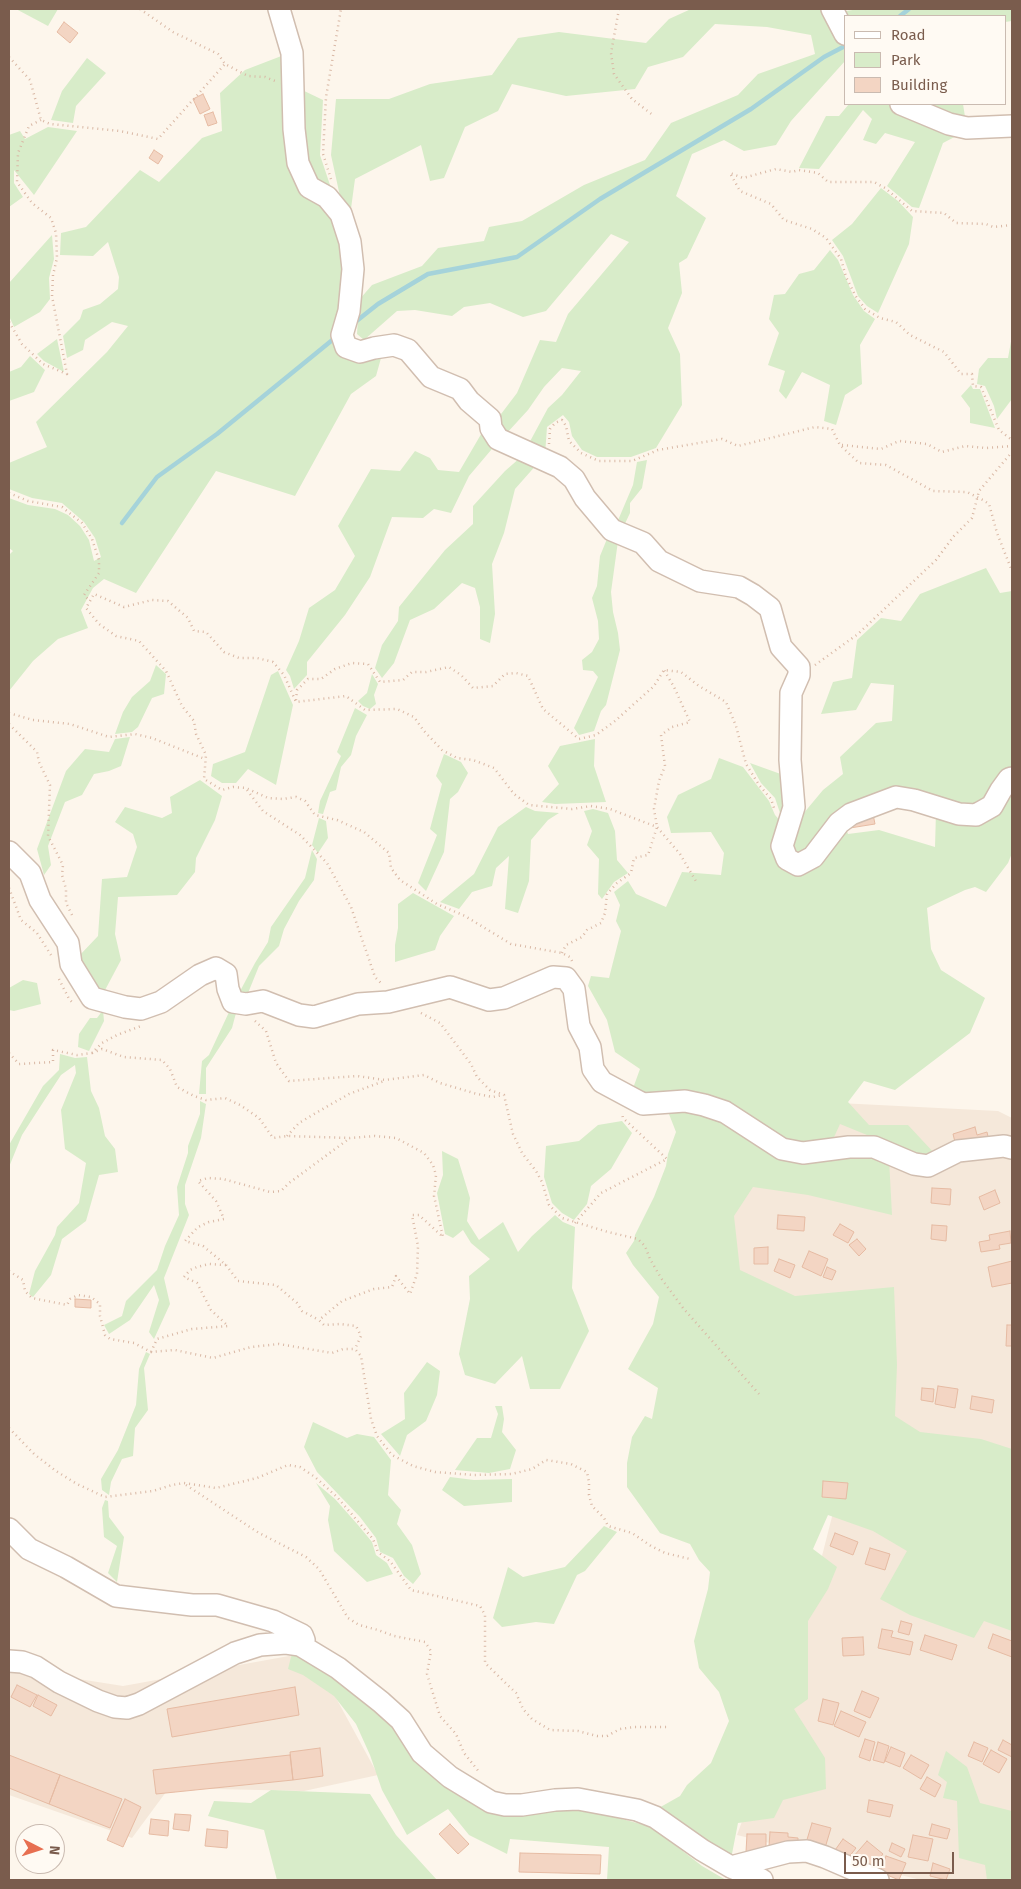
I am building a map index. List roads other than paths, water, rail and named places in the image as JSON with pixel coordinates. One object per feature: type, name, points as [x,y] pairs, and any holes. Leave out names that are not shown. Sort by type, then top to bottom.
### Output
[{"type":"street","points":[[279,9],[292,52],[294,129],[298,163],[309,187],[326,197],[341,214],[350,242],[353,269],[349,311],[342,335],[346,346],[360,352],[374,348],[394,346],[408,350],[431,377],[460,389],[469,401],[490,419],[498,439],[560,467],[574,479],[585,498],[612,530],[643,543],[659,561],[700,581],[739,587],[770,608],[781,647],[799,667],[799,674],[791,693],[790,760],[794,807],[782,846],[787,859],[798,865],[813,857],[839,823],[851,814],[896,797],[914,800],[959,814],[976,815],[992,806],[1001,790],[1009,779],[1012,778]]},
{"type":"street","points":[[903,105],[949,124],[967,128],[1012,126]]},
{"type":"street","points":[[9,852],[30,874],[40,900],[68,943],[71,964],[92,998],[125,1007],[141,1009],[160,1002],[200,975],[216,968],[226,974],[228,989],[233,1002],[246,1004],[263,1001],[299,1016],[314,1017],[358,1004],[388,1002],[410,1005],[450,988],[489,1000],[504,998],[553,977],[566,978],[574,989],[579,1026],[590,1047],[593,1069],[602,1082],[643,1104],[685,1101],[725,1112],[782,1149],[803,1153],[848,1147],[874,1147],[914,1164],[928,1166],[958,1151],[1004,1146],[1012,1148]]},
{"type":"street","points":[[9,1529],[29,1549],[66,1567],[116,1596],[226,1607],[273,1621],[302,1635],[304,1640],[300,1645]]},
{"type":"street","points":[[9,1661],[22,1662],[36,1667],[59,1682],[98,1702],[127,1708],[139,1704],[236,1653],[260,1646],[286,1643],[300,1645],[338,1668],[381,1702],[401,1720],[422,1752],[450,1777],[491,1802],[505,1805],[522,1805],[554,1800],[578,1799],[637,1810],[655,1817],[702,1850],[731,1867],[762,1880]]},
{"type":"street","points":[[731,1867],[788,1852],[807,1851],[878,1880]]},
{"type":"waterway","points":[[901,15],[909,9]]},
{"type":"waterway","points":[[354,323],[378,304],[428,274],[517,257],[600,199],[751,109],[824,57],[844,47]]},
{"type":"waterway","points":[[122,523],[157,477],[217,434],[336,337]]}]
